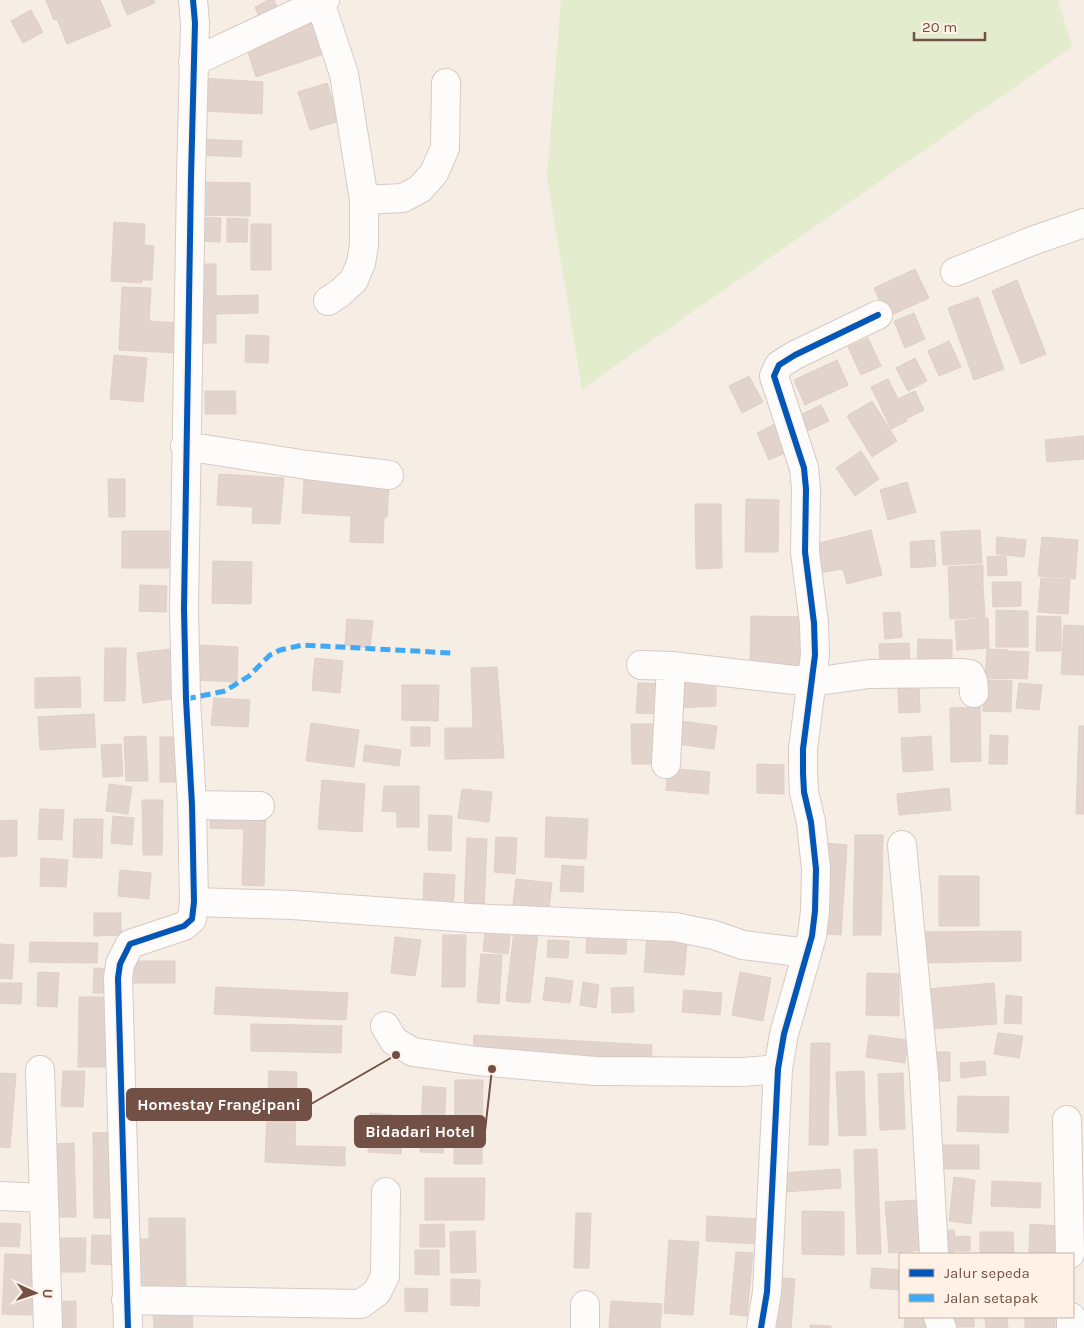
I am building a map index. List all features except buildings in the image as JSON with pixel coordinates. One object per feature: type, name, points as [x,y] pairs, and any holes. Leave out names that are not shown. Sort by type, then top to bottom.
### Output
[{"type":"street","points":[[128,1328],[118,978],[120,964],[130,944],[188,923],[192,919],[194,902],[184,619],[195,23],[193,0]]},
{"type":"street","points":[[193,62],[323,1],[344,74],[364,200],[364,245],[361,263],[354,280],[340,294],[328,301]]},
{"type":"street","points":[[364,200],[403,198],[420,189],[434,173],[445,148],[446,83]]},
{"type":"street","points":[[955,272],[1084,222]]},
{"type":"street","points":[[761,1328],[767,1292],[778,1069],[784,1034],[807,953],[816,911],[816,869],[811,822],[804,792],[803,749],[815,655],[814,623],[805,552],[806,489],[804,468],[774,376],[779,365],[795,354],[878,315]]},
{"type":"street","points":[[186,446],[307,466],[388,475]]},
{"type":"street","points":[[641,665],[671,666],[812,682],[869,674],[963,673],[970,674],[974,693]]},
{"type":"street","points":[[666,764],[671,666]]},
{"type":"street","points":[[192,805],[260,806]]},
{"type":"street","points":[[902,845],[924,1074],[934,1253]]},
{"type":"street","points":[[194,902],[292,905],[471,918],[675,927],[714,935],[743,945],[807,953]]},
{"type":"street","points":[[384,1026],[394,1041],[413,1052],[477,1061],[595,1071],[734,1072],[778,1069]]},
{"type":"street","points":[[40,1070],[48,1328]]},
{"type":"street","points":[[1067,1120],[1070,1253]]},
{"type":"street","points":[[126,1300],[361,1304],[377,1292],[385,1276],[386,1192]]},
{"type":"street","points":[[0,1196],[44,1198]]},
{"type":"green space","points":[[561,0],[1058,0],[1072,47],[582,389],[547,177]]},
{"type":"marked path","points":[[186,699],[225,691],[249,676],[270,655],[280,650],[303,645],[451,653]]},
{"type":"cycle path","points":[[128,1328],[118,978],[120,964],[130,944],[184,926],[192,919],[194,902],[184,609],[195,23],[193,0]]},
{"type":"cycle path","points":[[761,1328],[767,1292],[778,1069],[784,1034],[812,936],[815,911],[816,869],[811,822],[804,792],[803,773],[803,749],[815,655],[814,623],[805,552],[806,489],[804,468],[774,376],[779,365],[795,355],[878,315]]},
{"type":"place","name":"Homestay Frangipani","points":[[396,1055]]},
{"type":"place","name":"Bidadari Hotel","points":[[492,1069]]}]
